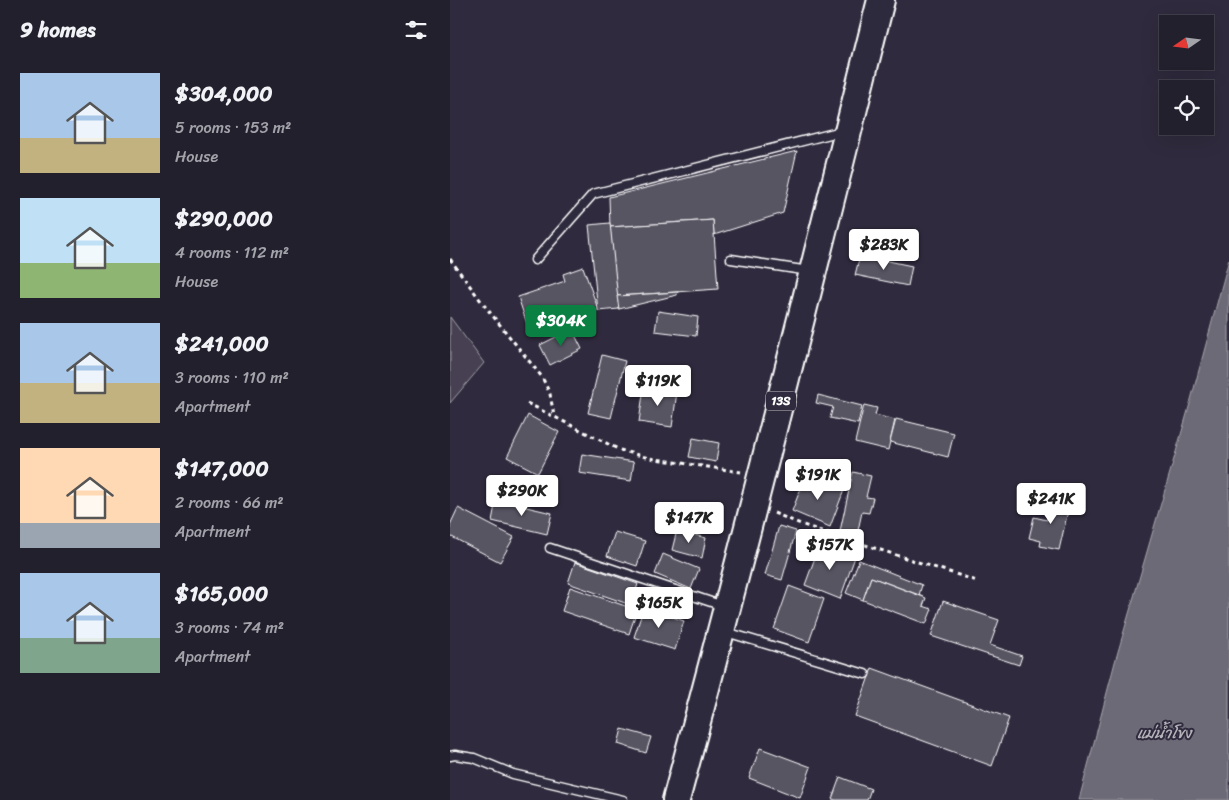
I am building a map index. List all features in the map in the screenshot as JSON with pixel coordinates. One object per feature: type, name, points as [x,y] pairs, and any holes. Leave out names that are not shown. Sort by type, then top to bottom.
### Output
[{"type":"highway","name":"13S","points":[[676,800],[814,272],[881,0]]},
{"type":"lane","points":[[535,260],[593,194],[849,129]]},
{"type":"lane","points":[[731,259],[814,272]]},
{"type":"lane","points":[[550,548],[865,674]]},
{"type":"lane","points":[[450,756],[474,758],[513,774],[623,800]]},
{"type":"path","points":[[450,259],[542,377],[550,394],[554,417]]},
{"type":"path","points":[[526,403],[620,450],[649,458],[761,476]]},
{"type":"path","points":[[754,504],[803,525],[977,581]]},
{"type":"shaded area","points":[[450,317],[484,363],[450,403]]},
{"type":"water","name":"แม่น้ำโขง","points":[[1229,259],[1229,800],[1079,800],[1115,662],[1189,407]]},
{"type":"building","points":[[797,151],[783,213],[714,235],[713,220],[610,227],[609,197]]},
{"type":"building","points":[[713,220],[718,289],[617,296],[610,227]]},
{"type":"building","points":[[610,223],[619,309],[598,311],[589,225]]},
{"type":"building","points":[[860,255],[912,266],[908,286],[855,275]]},
{"type":"building","points":[[583,267],[597,306],[529,330],[518,297],[565,281],[563,274]]},
{"type":"building","points":[[678,292],[677,295],[619,309],[617,296]]},
{"type":"building","points":[[658,311],[698,317],[696,336],[655,331]]},
{"type":"building","points":[[572,329],[582,349],[550,365],[540,345]]},
{"type":"building","points":[[602,355],[625,361],[611,418],[588,413]]},
{"type":"building","points":[[644,387],[677,392],[672,427],[639,422]]},
{"type":"building","points":[[818,395],[862,406],[858,424],[830,418],[833,407],[816,403]]},
{"type":"building","points":[[864,405],[877,408],[875,415],[895,420],[888,450],[855,442]]},
{"type":"building","points":[[528,415],[559,432],[538,473],[507,457]]},
{"type":"building","points":[[896,419],[954,433],[948,457],[890,442]]},
{"type":"building","points":[[693,438],[719,443],[716,462],[689,457]]},
{"type":"building","points":[[582,454],[634,462],[631,481],[579,473]]},
{"type":"building","points":[[853,472],[871,476],[866,497],[873,498],[869,513],[862,512],[857,535],[840,531]]},
{"type":"building","points":[[806,475],[844,490],[830,527],[792,511]]},
{"type":"building","points":[[1052,498],[1070,502],[1059,550],[1040,546],[1041,541],[1029,538],[1034,517],[1047,520]]},
{"type":"building","points":[[496,500],[552,513],[547,534],[492,521]]},
{"type":"building","points":[[458,508],[514,537],[500,562],[450,536],[450,525]]},
{"type":"building","points":[[779,526],[796,531],[782,580],[765,575]]},
{"type":"building","points":[[677,530],[706,538],[702,558],[672,550]]},
{"type":"building","points":[[615,532],[645,541],[637,566],[607,556]]},
{"type":"building","points":[[820,544],[855,557],[840,599],[805,585]]},
{"type":"building","points":[[663,554],[699,569],[691,589],[655,574]]},
{"type":"building","points":[[859,560],[922,585],[919,595],[871,577],[863,600],[846,593]]},
{"type":"building","points":[[575,562],[638,584],[631,605],[568,583]]},
{"type":"building","points":[[871,577],[926,598],[923,606],[932,609],[926,624],[863,600]]},
{"type":"building","points":[[789,586],[824,599],[809,642],[774,629]]},
{"type":"building","points":[[570,587],[637,610],[629,634],[562,611]]},
{"type":"building","points":[[943,601],[999,620],[990,645],[1022,656],[1019,665],[931,636]]},
{"type":"building","points":[[644,607],[684,621],[675,650],[634,637]]},
{"type":"building","points":[[872,668],[1009,718],[992,766],[855,716]]},
{"type":"building","points":[[622,729],[651,737],[646,753],[618,744]]},
{"type":"building","points":[[760,748],[811,767],[800,798],[749,778]]},
{"type":"building","points":[[840,777],[871,789],[867,800],[832,799]]}]
